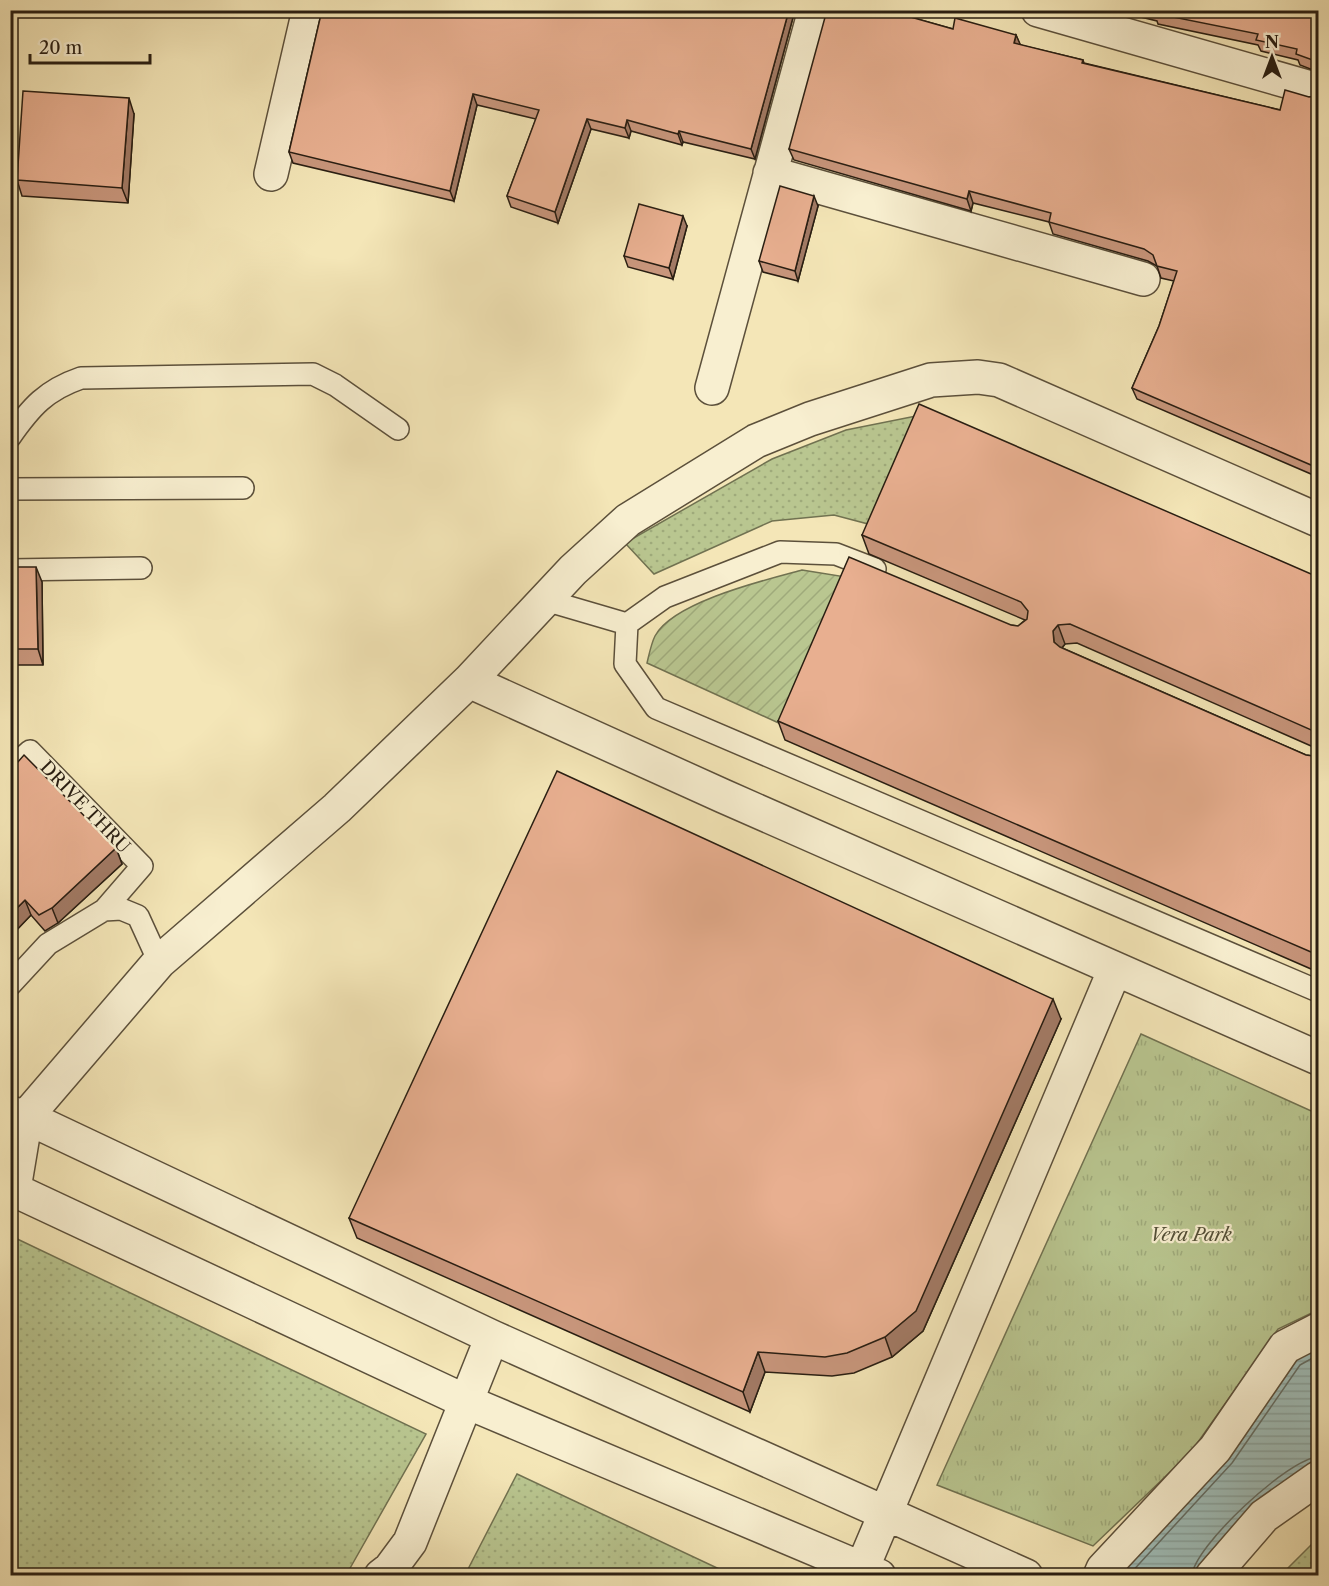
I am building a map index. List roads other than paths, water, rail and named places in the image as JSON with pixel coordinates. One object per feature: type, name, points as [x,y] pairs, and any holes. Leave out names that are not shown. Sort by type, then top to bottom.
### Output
[{"type":"street","points":[[271,174],[309,10]]},
{"type":"street","points":[[712,387],[816,10]]},
{"type":"street","points":[[1038,10],[1318,90]]},
{"type":"street","points":[[770,173],[1143,279]]},
{"type":"street","points":[[1115,969],[884,1513],[867,1573],[467,1402],[12,1188],[18,1115],[159,962],[337,808],[469,681],[545,600],[628,520],[756,441],[810,419],[932,380],[978,377],[999,380],[1318,520]]},
{"type":"street","points":[[469,681],[723,796],[1318,1058]]},
{"type":"street","points":[[18,1115],[492,1337],[1026,1575]]},
{"type":"street","points":[[1100,1575],[1103,1569],[1215,1449],[1285,1347],[1318,1330]]},
{"type":"street","points":[[381,1575],[390,1569],[410,1542],[492,1337]]},
{"type":"street","points":[[1212,1575],[1264,1516],[1318,1478]]},
{"type":"lane","points":[[10,437],[29,411],[56,386],[81,378],[128,377],[313,374],[335,385],[398,429]]},
{"type":"lane","points":[[10,489],[243,488]]},
{"type":"lane","points":[[627,624],[665,597],[780,552],[836,554],[890,575]]},
{"type":"lane","points":[[10,570],[141,568]]},
{"type":"lane","points":[[545,600],[627,624]]},
{"type":"lane","points":[[627,624],[625,664],[656,708],[1318,991]]},
{"type":"lane","name":"DRIVE THRU","points":[[10,769],[30,751],[142,866],[104,910]]},
{"type":"lane","points":[[10,985],[48,944],[104,910],[121,909],[138,916],[159,962]]},
{"type":"water","points":[[1318,1330],[1318,1478],[1212,1575],[1100,1576]]},
{"type":"park label","name":"Vera Park","points":[[1191,1235]]}]
